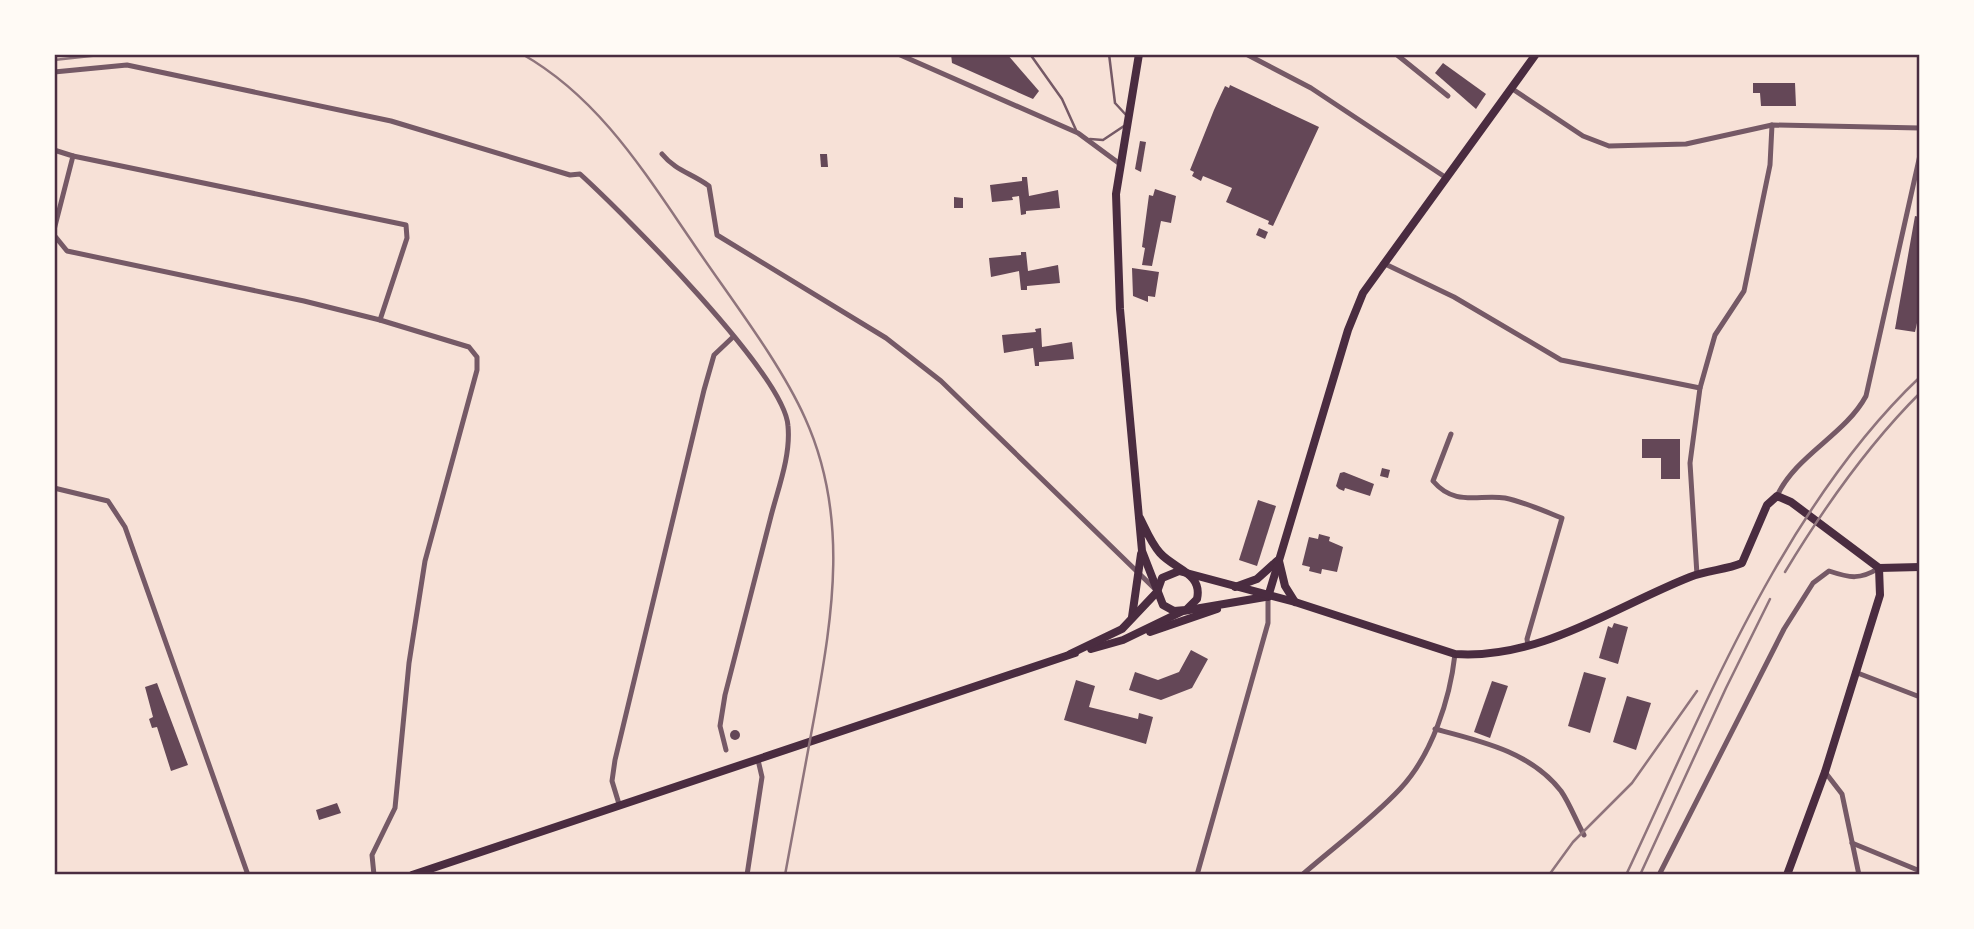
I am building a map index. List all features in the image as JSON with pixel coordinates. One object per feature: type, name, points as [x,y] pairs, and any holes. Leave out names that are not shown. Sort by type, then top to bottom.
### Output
[{"type":"main road","points":[[1130,622],[1142,551],[1116,230],[1119,164],[1139,54]]},
{"type":"main road","points":[[1268,597],[1354,312],[1383,264],[1536,54]]},
{"type":"main road","points":[[1070,654],[1117,632],[1130,622],[1157,592],[1159,584],[1167,574],[1186,572],[1268,597],[1295,602],[1455,654],[1486,655],[1528,646],[1562,635],[1697,575],[1742,563],[1767,505],[1777,496],[1791,502],[1879,568],[1920,567]]},
{"type":"main road","points":[[1123,640],[1183,611],[1194,604],[1199,592],[1195,580],[1160,554],[1140,518]]},
{"type":"main road","points":[[1142,551],[1165,607],[1183,611],[1268,597]]},
{"type":"main road","points":[[1235,587],[1257,579],[1279,559]]},
{"type":"main road","points":[[1279,559],[1285,586],[1295,602]]},
{"type":"main road","points":[[1787,875],[1825,772],[1880,595],[1879,568]]},
{"type":"main road","points":[[412,875],[619,804],[848,731],[1070,654],[1183,622],[1232,603]]},
{"type":"street","points":[[898,54],[1077,133],[1119,164]]},
{"type":"street","points":[[1246,54],[1312,89],[1445,177]]},
{"type":"street","points":[[1396,54],[1448,96]]},
{"type":"street","points":[[54,72],[127,65],[391,121],[570,175],[580,174],[603,194],[708,305],[777,394],[789,425],[783,467],[725,695],[720,726],[726,750]]},
{"type":"street","points":[[1511,88],[1583,136],[1609,146],[1693,144],[1772,125],[1920,128]]},
{"type":"street","points":[[1697,575],[1690,463],[1700,388],[1715,335],[1744,291],[1770,165],[1772,125]]},
{"type":"street","points":[[54,150],[407,225],[407,238],[380,320]]},
{"type":"street","points":[[662,154],[674,168],[691,173],[709,186],[717,234],[886,338],[941,381],[1091,531],[1119,556],[1128,560],[1157,592]]},
{"type":"street","points":[[1777,496],[1796,471],[1857,412],[1866,396],[1920,155]]},
{"type":"street","points":[[73,156],[54,233],[67,251],[304,301],[380,320],[468,346],[477,357],[477,370],[425,561],[409,663],[395,808],[372,855],[374,875]]},
{"type":"street","points":[[1383,264],[1454,298],[1561,360],[1700,388]]},
{"type":"street","points":[[619,804],[612,781],[615,760],[698,417],[714,355],[733,337]]},
{"type":"street","points":[[1451,434],[1433,481],[1440,489],[1474,500],[1504,498],[1562,518],[1527,639],[1528,646]]},
{"type":"street","points":[[54,488],[108,501],[125,527],[248,875]]},
{"type":"street","points":[[1659,875],[1784,629],[1813,583],[1829,571],[1850,578],[1864,577],[1879,568]]},
{"type":"street","points":[[1197,875],[1268,623],[1268,597]]},
{"type":"street","points":[[1302,875],[1401,788],[1435,729],[1445,704],[1455,654]]},
{"type":"street","points":[[1855,672],[1920,697]]},
{"type":"street","points":[[1435,729],[1510,752],[1535,766],[1562,793],[1584,835]]},
{"type":"street","points":[[747,875],[762,777],[758,760]]},
{"type":"street","points":[[1825,772],[1842,794],[1859,875]]},
{"type":"street","points":[[1853,843],[1920,871]]},
{"type":"lane","points":[[1030,54],[1062,99],[1077,133],[1094,140],[1103,140],[1128,121],[1115,103],[1109,54]]},
{"type":"building","points":[[951,54],[1007,54],[1039,91],[1033,99],[952,63]]},
{"type":"building","points":[[1443,63],[1486,94],[1476,109],[1435,73]]},
{"type":"building","points":[[1753,83],[1795,83],[1796,106],[1761,106],[1760,93],[1753,93]]},
{"type":"building","points":[[1230,85],[1319,127],[1273,226],[1268,224],[1269,221],[1226,202],[1232,188],[1203,176],[1201,181],[1192,176],[1194,172],[1190,170],[1225,86],[1229,88]]},
{"type":"building","points":[[1140,141],[1146,142],[1141,172],[1135,169]]},
{"type":"building","points":[[820,154],[827,154],[828,167],[821,167]]},
{"type":"building","points":[[1022,177],[1027,177],[1029,196],[1058,190],[1060,208],[1026,211],[1026,214],[1021,215],[1019,196],[1012,197],[1013,200],[992,202],[990,185],[1022,181]]},
{"type":"building","points":[[1155,189],[1176,196],[1171,223],[1161,221],[1152,266],[1142,265],[1149,195],[1153,196]]},
{"type":"building","points":[[954,197],[963,198],[963,208],[954,208]]},
{"type":"building","points":[[1915,216],[1920,217],[1917,230],[1920,231],[1920,324],[1917,323],[1915,332],[1895,329]]},
{"type":"building","points":[[1259,228],[1268,232],[1265,239],[1256,235]]},
{"type":"building","points":[[1021,252],[1026,252],[1028,271],[1058,265],[1060,283],[1027,286],[1027,290],[1021,290],[1019,271],[991,277],[989,258],[1021,255]]},
{"type":"building","points":[[1132,268],[1159,272],[1155,297],[1148,296],[1148,302],[1133,296]]},
{"type":"building","points":[[1041,328],[1042,347],[1072,342],[1074,359],[1039,362],[1039,366],[1035,366],[1033,348],[1004,353],[1002,335],[1036,332],[1035,329]]},
{"type":"building","points":[[1642,439],[1680,439],[1680,479],[1661,479],[1661,458],[1642,458]]},
{"type":"building","points":[[1382,468],[1390,470],[1388,478],[1380,476]]},
{"type":"building","points":[[1344,472],[1374,484],[1370,496],[1345,488],[1344,491],[1339,489],[1336,486],[1340,473]]},
{"type":"building","points":[[1258,500],[1276,506],[1257,566],[1239,560]]},
{"type":"building","points":[[1319,534],[1330,537],[1329,541],[1343,547],[1337,572],[1322,569],[1321,574],[1309,571],[1310,567],[1302,565],[1309,537],[1318,539]]},
{"type":"building","points":[[1614,623],[1628,627],[1618,664],[1599,658],[1608,626],[1612,628]]},
{"type":"building","points":[[1191,650],[1208,659],[1192,688],[1161,700],[1129,690],[1135,672],[1158,680],[1179,672]]},
{"type":"building","points":[[1584,672],[1606,678],[1590,733],[1568,726]]},
{"type":"building","points":[[1076,680],[1095,686],[1089,707],[1138,719],[1139,713],[1153,717],[1146,744],[1064,720]]},
{"type":"building","points":[[1492,681],[1508,686],[1490,738],[1474,732]]},
{"type":"building","points":[[157,683],[188,765],[171,771],[157,727],[152,728],[149,719],[153,717],[145,687]]},
{"type":"building","points":[[1627,696],[1651,703],[1636,750],[1613,742]]},
{"type":"building","points":[[735,730],[739,731],[739,739],[735,740],[731,739],[730,735],[731,731]]},
{"type":"building","points":[[337,803],[341,813],[319,820],[316,810]]},
{"type":"railway","points":[[54,60],[109,54]]},
{"type":"railway","points":[[522,54],[574,91],[617,137],[655,187],[781,373],[805,418],[819,454],[828,491],[832,528],[831,601],[822,676],[785,875]]},
{"type":"railway","points":[[1626,875],[1718,678],[1788,547],[1827,486],[1871,429],[1920,377]]},
{"type":"railway","points":[[1785,572],[1847,478],[1882,434],[1920,393]]},
{"type":"railway","points":[[1640,875],[1770,599]]},
{"type":"railway","points":[[1549,875],[1573,842],[1632,783],[1697,691]]}]
